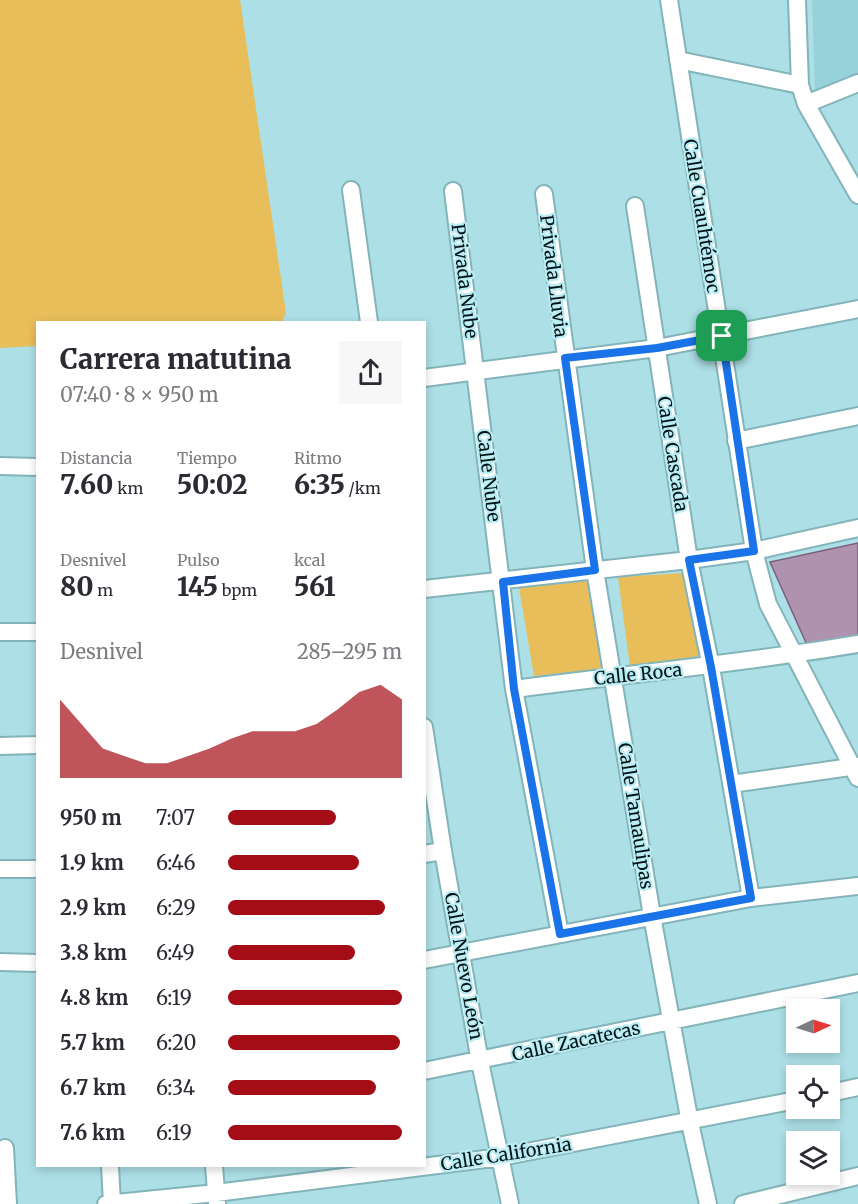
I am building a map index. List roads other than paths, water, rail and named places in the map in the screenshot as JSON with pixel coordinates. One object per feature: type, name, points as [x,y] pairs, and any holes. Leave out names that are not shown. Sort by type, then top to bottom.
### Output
[{"type":"street","name":"Calle Cuauhtémoc","points":[[669,0],[754,551],[768,604],[856,771]]},
{"type":"street","points":[[797,0],[800,85],[806,104],[857,191]]},
{"type":"street","points":[[678,60],[800,85]]},
{"type":"street","points":[[806,104],[858,83]]},
{"type":"street","points":[[351,190],[369,321]]},
{"type":"street","name":"Privada Nube","points":[[453,191],[476,371]]},
{"type":"street","name":"Privada Lluvia","points":[[544,194],[595,570]]},
{"type":"street","name":"Calle Cascada","points":[[635,207],[689,560],[711,667],[751,898]]},
{"type":"street","points":[[426,378],[565,358],[657,348],[858,309]]},
{"type":"street","name":"Calle Nube","points":[[476,371],[514,689],[560,934]]},
{"type":"street","points":[[736,441],[858,416]]},
{"type":"street","points":[[0,466],[36,467]]},
{"type":"street","points":[[426,589],[503,582],[754,551],[858,528]]},
{"type":"street","name":"Calle Tamaulipas","points":[[595,570],[652,916],[690,1123],[708,1204]]},
{"type":"street","points":[[0,632],[36,632]]},
{"type":"street","name":"Calle Roca","points":[[514,689],[614,676],[711,667],[858,644]]},
{"type":"street","name":"Calle Nuevo León","points":[[426,740],[480,1062],[510,1204]]},
{"type":"street","points":[[0,746],[36,746]]},
{"type":"street","points":[[732,784],[856,771]]},
{"type":"street","points":[[426,854],[443,851]]},
{"type":"street","points":[[0,869],[36,869]]},
{"type":"street","points":[[426,960],[751,898],[858,885]]},
{"type":"street","points":[[0,962],[36,963]]},
{"type":"street","name":"Calle Zacatecas","points":[[426,1071],[480,1062],[858,982]]},
{"type":"street","points":[[840,1091],[858,1087]]},
{"type":"street","name":"Calle California","points":[[109,1204],[217,1199],[501,1157],[690,1123],[786,1102]]},
{"type":"street","points":[[4,1148],[8,1204]]},
{"type":"street","points":[[109,1204],[110,1167]]},
{"type":"street","points":[[214,1167],[217,1199]]},
{"type":"street","points":[[742,1204],[858,1176]]},
{"type":"street","points":[[786,1204],[858,1188]]}]
